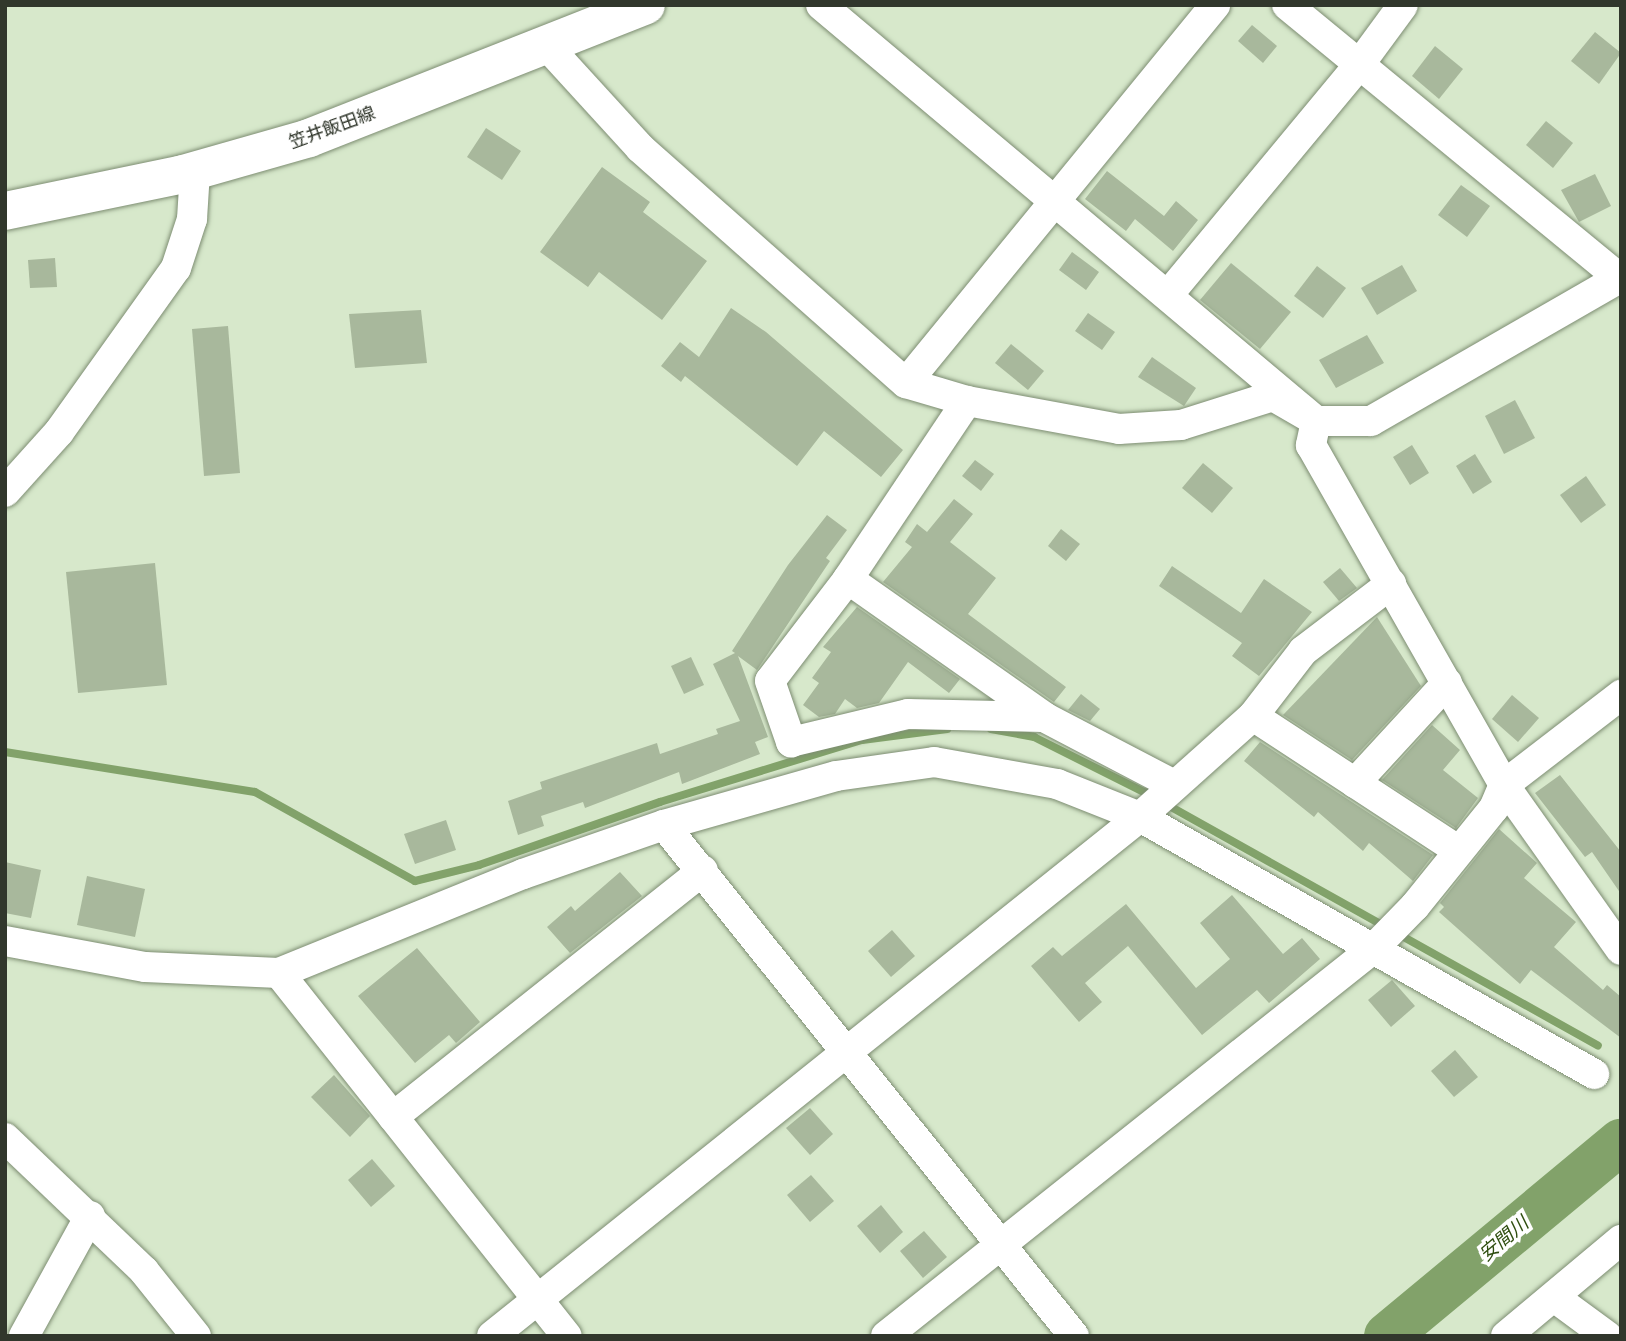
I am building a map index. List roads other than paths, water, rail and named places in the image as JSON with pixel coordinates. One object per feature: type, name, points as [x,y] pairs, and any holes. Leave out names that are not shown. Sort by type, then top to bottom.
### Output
[{"type":"main road","name":"笠井飯田線","points":[[5,211],[195,170],[309,138],[646,5]]},
{"type":"street","points":[[821,5],[1316,421]]},
{"type":"street","points":[[906,383],[1214,5]]},
{"type":"street","points":[[547,46],[640,148],[906,383],[967,401],[1119,429],[1181,425],[1273,396],[1316,421],[1371,421],[1620,278],[1287,5]]},
{"type":"street","points":[[1168,295],[1359,65],[1403,5]]},
{"type":"street","points":[[5,492],[66,422],[176,268],[192,219],[195,170]]},
{"type":"street","points":[[967,401],[848,579],[771,681],[791,743],[908,714],[1044,717]]},
{"type":"street","points":[[1316,421],[1311,445],[1504,785],[1621,950]]},
{"type":"street","points":[[848,579],[1044,717],[1172,786]]},
{"type":"street","points":[[492,1336],[850,1052],[1143,814],[1253,716],[1303,651],[1391,584]]},
{"type":"street","points":[[1356,783],[1447,683]]},
{"type":"street","points":[[886,1336],[1377,945],[1404,917],[1494,808],[1504,785],[1621,695]]},
{"type":"street","points":[[1253,716],[1459,851]]},
{"type":"street","points":[[10,947],[145,967],[279,973],[523,874],[664,825],[836,776],[934,762],[1057,784],[1143,814],[1377,945],[1594,1074]]},
{"type":"street","points":[[664,825],[850,1052],[1074,1336]]},
{"type":"street","points":[[393,1117],[703,870]]},
{"type":"street","points":[[279,973],[567,1336]]},
{"type":"street","points":[[5,1138],[90,1216],[196,1336]]},
{"type":"street","points":[[24,1336],[90,1216]]},
{"type":"street","points":[[1506,1336],[1621,1240]]},
{"type":"street","points":[[1554,1297],[1607,1336]]},
{"type":"waterway","points":[[5,752],[255,792],[415,881],[479,865],[660,802],[862,740],[947,729]]},
{"type":"waterway","points":[[991,729],[1034,737],[1152,796]]},
{"type":"waterway","points":[[1164,803],[1598,1046]]},
{"type":"waterway","name":"安間川","points":[[1387,1336],[1621,1142]]}]
